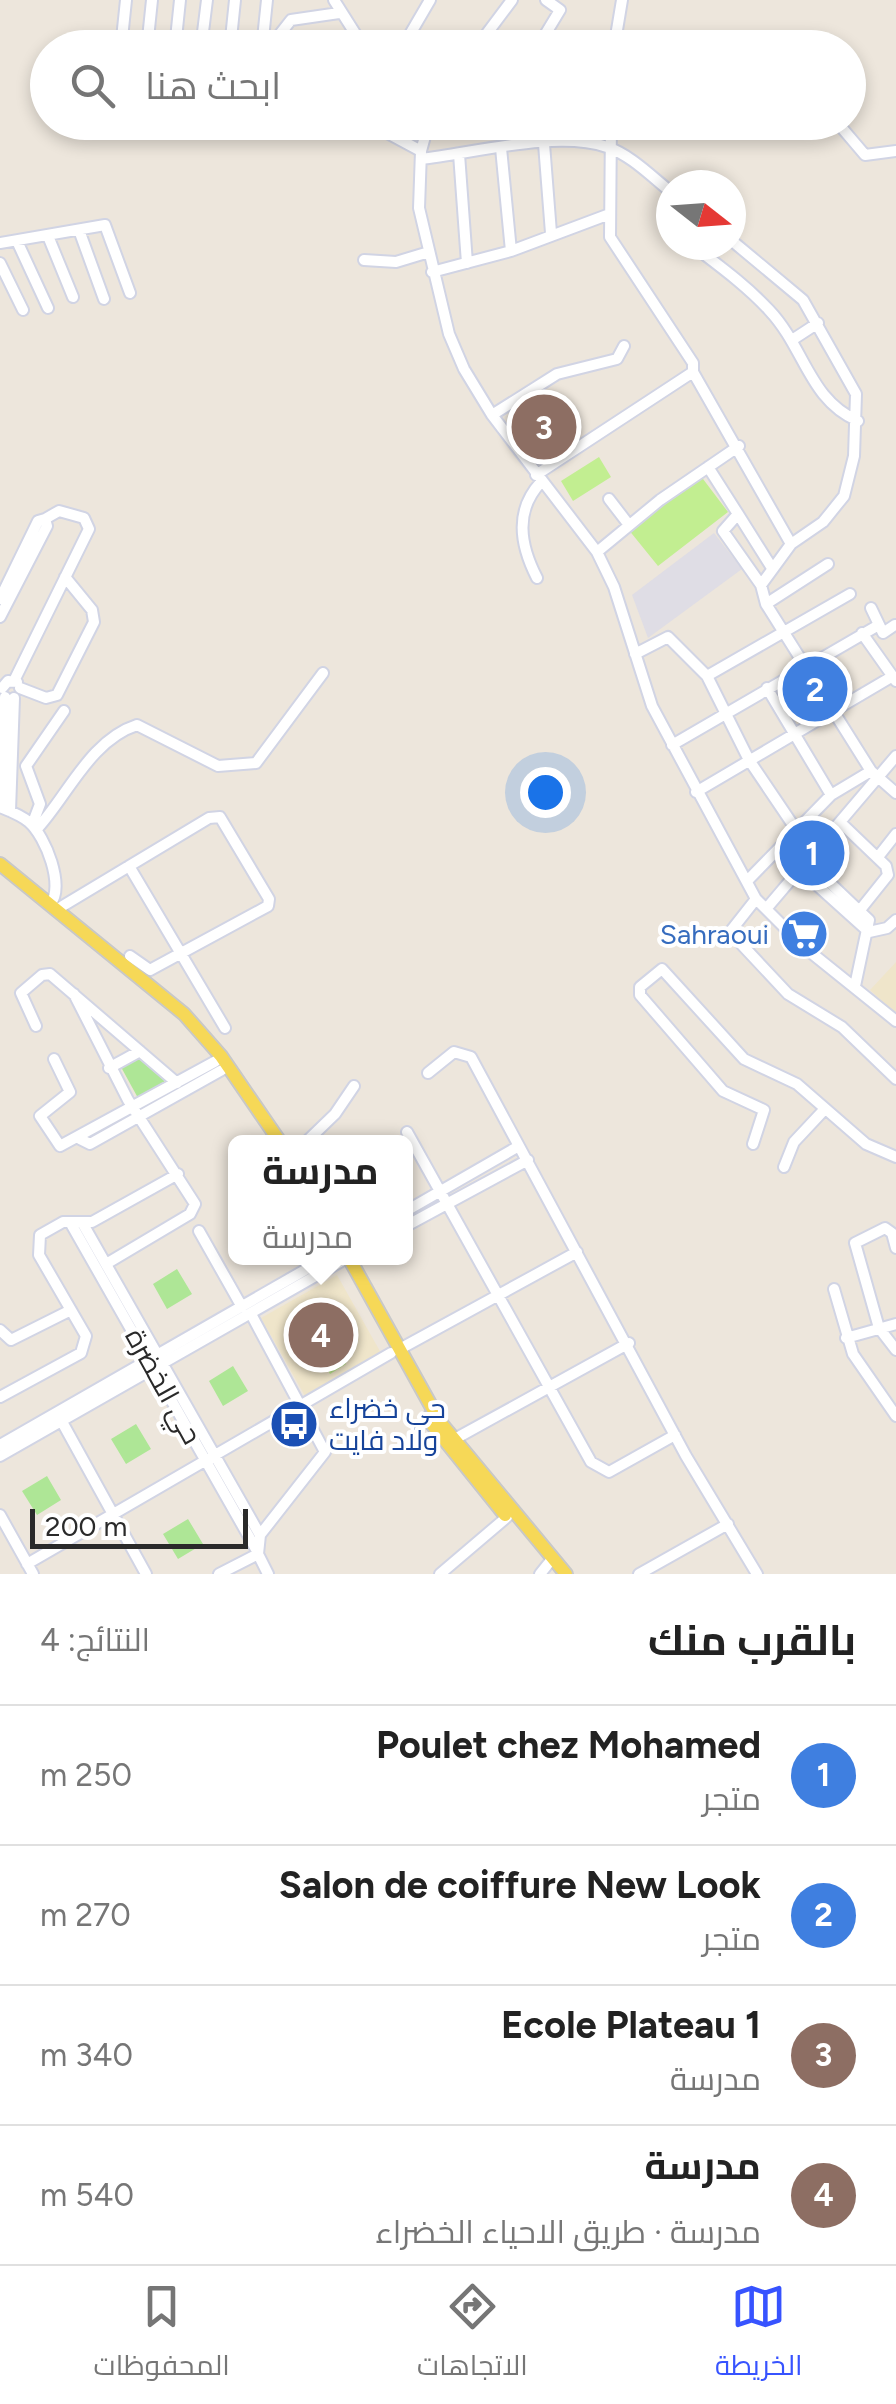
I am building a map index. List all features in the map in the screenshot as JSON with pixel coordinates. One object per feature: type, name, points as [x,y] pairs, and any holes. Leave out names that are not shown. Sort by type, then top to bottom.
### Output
[{"type":"main road","points":[[0,864],[194,1024],[271,1135]]},
{"type":"main road","points":[[0,872],[170,1012],[219,1066],[271,1135]]},
{"type":"main road","points":[[348,1265],[436,1432],[555,1570]]},
{"type":"main road","points":[[394,1352],[453,1440],[555,1570]]},
{"type":"street","points":[[123,30],[126,0]]},
{"type":"street","points":[[149,30],[152,0]]},
{"type":"street","points":[[176,30],[180,0]]},
{"type":"street","points":[[203,30],[207,0]]},
{"type":"street","points":[[232,30],[235,0]]},
{"type":"street","points":[[267,30],[268,0]]},
{"type":"street","points":[[334,0],[338,13],[354,30]]},
{"type":"street","points":[[412,30],[430,0]]},
{"type":"street","points":[[490,30],[512,0]]},
{"type":"street","points":[[546,0],[560,10],[548,30]]},
{"type":"street","points":[[617,30],[622,0]]},
{"type":"street","points":[[281,30],[290,20],[338,13]]},
{"type":"street","points":[[396,140],[421,155],[544,144],[609,147],[656,181]]},
{"type":"street","points":[[425,140],[419,208],[432,272],[449,334],[492,416],[597,552],[614,587],[652,706],[756,900],[804,947],[896,1021]]},
{"type":"street","points":[[610,140],[607,215],[616,250],[693,363],[693,372],[739,446],[791,544]]},
{"type":"street","points":[[852,140],[865,156],[896,151]]},
{"type":"street","points":[[544,144],[552,233]]},
{"type":"street","points":[[501,148],[511,252]]},
{"type":"street","points":[[459,154],[468,264]]},
{"type":"street","points":[[432,272],[511,252],[607,215]]},
{"type":"street","points":[[0,243],[107,227],[130,293]]},
{"type":"street","points":[[79,230],[104,299]]},
{"type":"street","points":[[48,236],[72,297]]},
{"type":"street","points":[[16,240],[48,308]]},
{"type":"street","points":[[364,260],[396,262],[428,252]]},
{"type":"street","points":[[746,252],[790,287],[818,323],[856,394],[858,421],[844,496],[823,522],[791,544],[760,584]]},
{"type":"street","points":[[710,260],[769,310],[792,340],[826,403],[858,421]]},
{"type":"street","points":[[0,264],[23,310]]},
{"type":"street","points":[[792,340],[818,323]]},
{"type":"street","points":[[492,416],[557,374],[617,359],[624,346]]},
{"type":"street","points":[[536,578],[522,543],[522,520],[539,478],[693,372]]},
{"type":"street","points":[[597,552],[739,446]]},
{"type":"street","points":[[708,467],[772,568]]},
{"type":"street","points":[[609,499],[630,525]]},
{"type":"street","points":[[0,599],[38,521],[63,511],[84,518],[88,524],[65,576],[8,687],[5,809]]},
{"type":"street","points":[[738,514],[723,531],[760,584],[766,604],[874,774],[896,793]]},
{"type":"street","points":[[0,617],[46,527],[45,518]]},
{"type":"street","points":[[766,604],[828,564]]},
{"type":"street","points":[[8,687],[46,698],[58,695],[93,626],[92,610],[65,576]]},
{"type":"street","points":[[707,676],[850,594]]},
{"type":"street","points":[[871,608],[883,633],[894,625]]},
{"type":"street","points":[[672,745],[877,626]]},
{"type":"street","points":[[696,792],[832,710],[894,679],[862,633]]},
{"type":"street","points":[[635,654],[668,637],[707,676],[750,760],[797,830]]},
{"type":"street","points":[[34,828],[92,759],[128,728],[147,727],[218,766],[256,763],[323,673]]},
{"type":"street","points":[[767,688],[831,796]]},
{"type":"street","points":[[34,828],[40,804],[26,766],[64,711]]},
{"type":"street","points":[[5,809],[2,770],[8,743]]},
{"type":"street","points":[[748,880],[831,796],[874,774],[896,756]]},
{"type":"street","points":[[766,909],[840,822],[874,774]]},
{"type":"street","points":[[5,809],[34,828],[52,872],[56,898],[53,908]]},
{"type":"street","points":[[53,908],[208,818],[220,817],[269,904],[150,970],[130,956]]},
{"type":"street","points":[[840,822],[878,857],[888,875],[860,910]]},
{"type":"street","points":[[878,857],[896,834]]},
{"type":"street","points":[[803,865],[869,920],[856,986]]},
{"type":"street","points":[[803,865],[868,932]]},
{"type":"street","points":[[129,866],[225,1028]]},
{"type":"street","points":[[756,900],[730,932],[788,994],[842,1027],[896,1079]]},
{"type":"street","points":[[868,932],[887,928],[896,920]]},
{"type":"street","points":[[754,1144],[764,1110],[723,1091],[640,995],[640,987],[662,969],[744,1059],[796,1084],[824,1112],[866,1144],[896,1157]]},
{"type":"street","points":[[36,1026],[22,990],[47,973],[177,1083]]},
{"type":"street","points":[[74,994],[110,1068],[194,1200],[193,1212],[106,1264]]},
{"type":"street","points":[[110,1068],[140,1051]]},
{"type":"street","points":[[428,1073],[454,1052],[470,1057],[629,1343],[675,1435],[757,1574]]},
{"type":"street","points":[[54,1059],[70,1092],[44,1110],[41,1118],[56,1145],[80,1139],[88,1144],[219,1066]]},
{"type":"street","points":[[138,1113],[177,1083],[219,1066]]},
{"type":"street","points":[[313,1135],[335,1114],[354,1086]]},
{"type":"street","points":[[784,1167],[794,1142],[824,1112]]},
{"type":"street","points":[[413,1143],[598,1468],[609,1472],[675,1435]]},
{"type":"street","points":[[413,1207],[518,1146]]},
{"type":"street","points":[[413,1222],[528,1160]]},
{"type":"street","points":[[0,1397],[84,1349],[86,1336],[37,1244],[43,1232],[76,1223],[178,1174]]},
{"type":"street","points":[[76,1223],[106,1264],[156,1361]]},
{"type":"street","name":"حي الخضرة","points":[[76,1223],[211,1461],[268,1574]]},
{"type":"street","points":[[896,1248],[892,1233],[885,1228],[855,1243],[879,1328],[896,1350]]},
{"type":"street","points":[[199,1231],[324,1447],[324,1457],[260,1535],[257,1552],[219,1574]]},
{"type":"street","points":[[0,1515],[30,1569],[114,1515],[394,1352],[577,1252]]},
{"type":"street","points":[[246,1310],[315,1265]]},
{"type":"street","points":[[0,1445],[331,1265]]},
{"type":"street","points":[[834,1289],[846,1338],[859,1365],[896,1416]]},
{"type":"street","points":[[0,1330],[11,1340],[71,1310]]},
{"type":"street","points":[[846,1338],[896,1324]]},
{"type":"street","points":[[453,1440],[629,1343]]},
{"type":"street","points":[[0,1456],[156,1361]]},
{"type":"street","points":[[62,1420],[146,1574]]},
{"type":"street","points":[[211,1461],[260,1535]]},
{"type":"street","points":[[440,1574],[507,1517]]},
{"type":"street","points":[[646,1572],[728,1524]]},
{"type":"shaded area","points":[[547,389],[579,436],[540,461],[509,418]]},
{"type":"shaded area","points":[[714,533],[742,569],[648,638],[632,595]]},
{"type":"shaded area","points":[[896,962],[896,1014],[870,990]]},
{"type":"shaded area","points":[[337,1275],[381,1353],[305,1396],[261,1318]]},
{"type":"green space","points":[[599,457],[611,477],[573,501],[561,481]]},
{"type":"green space","points":[[700,475],[728,512],[658,566],[628,529]]},
{"type":"green space","points":[[139,1059],[165,1081],[138,1098],[121,1067]]},
{"type":"green space","points":[[177,1269],[192,1294],[167,1309],[153,1284]]},
{"type":"green space","points":[[326,1328],[346,1364],[330,1374],[309,1338]]},
{"type":"green space","points":[[233,1366],[248,1391],[223,1406],[209,1381]]},
{"type":"green space","points":[[136,1424],[151,1449],[126,1464],[111,1439]]},
{"type":"green space","points":[[47,1476],[61,1500],[37,1515],[22,1491]]},
{"type":"green space","points":[[188,1519],[203,1544],[178,1559],[163,1534]]},
{"type":"place","name":"Ecole Plateau 1","points":[[544,427]]},
{"type":"place","name":"Salon de coiffure New Look","points":[[815,689]]},
{"type":"place","name":"Poulet chez Mohamed","points":[[812,853]]},
{"type":"place","name":"Sahraoui","points":[[804,934]]},
{"type":"place","name":"مدرسة","points":[[321,1335]]},
{"type":"place","name":"حي خضراء ولاد فايت","points":[[294,1424]]}]
